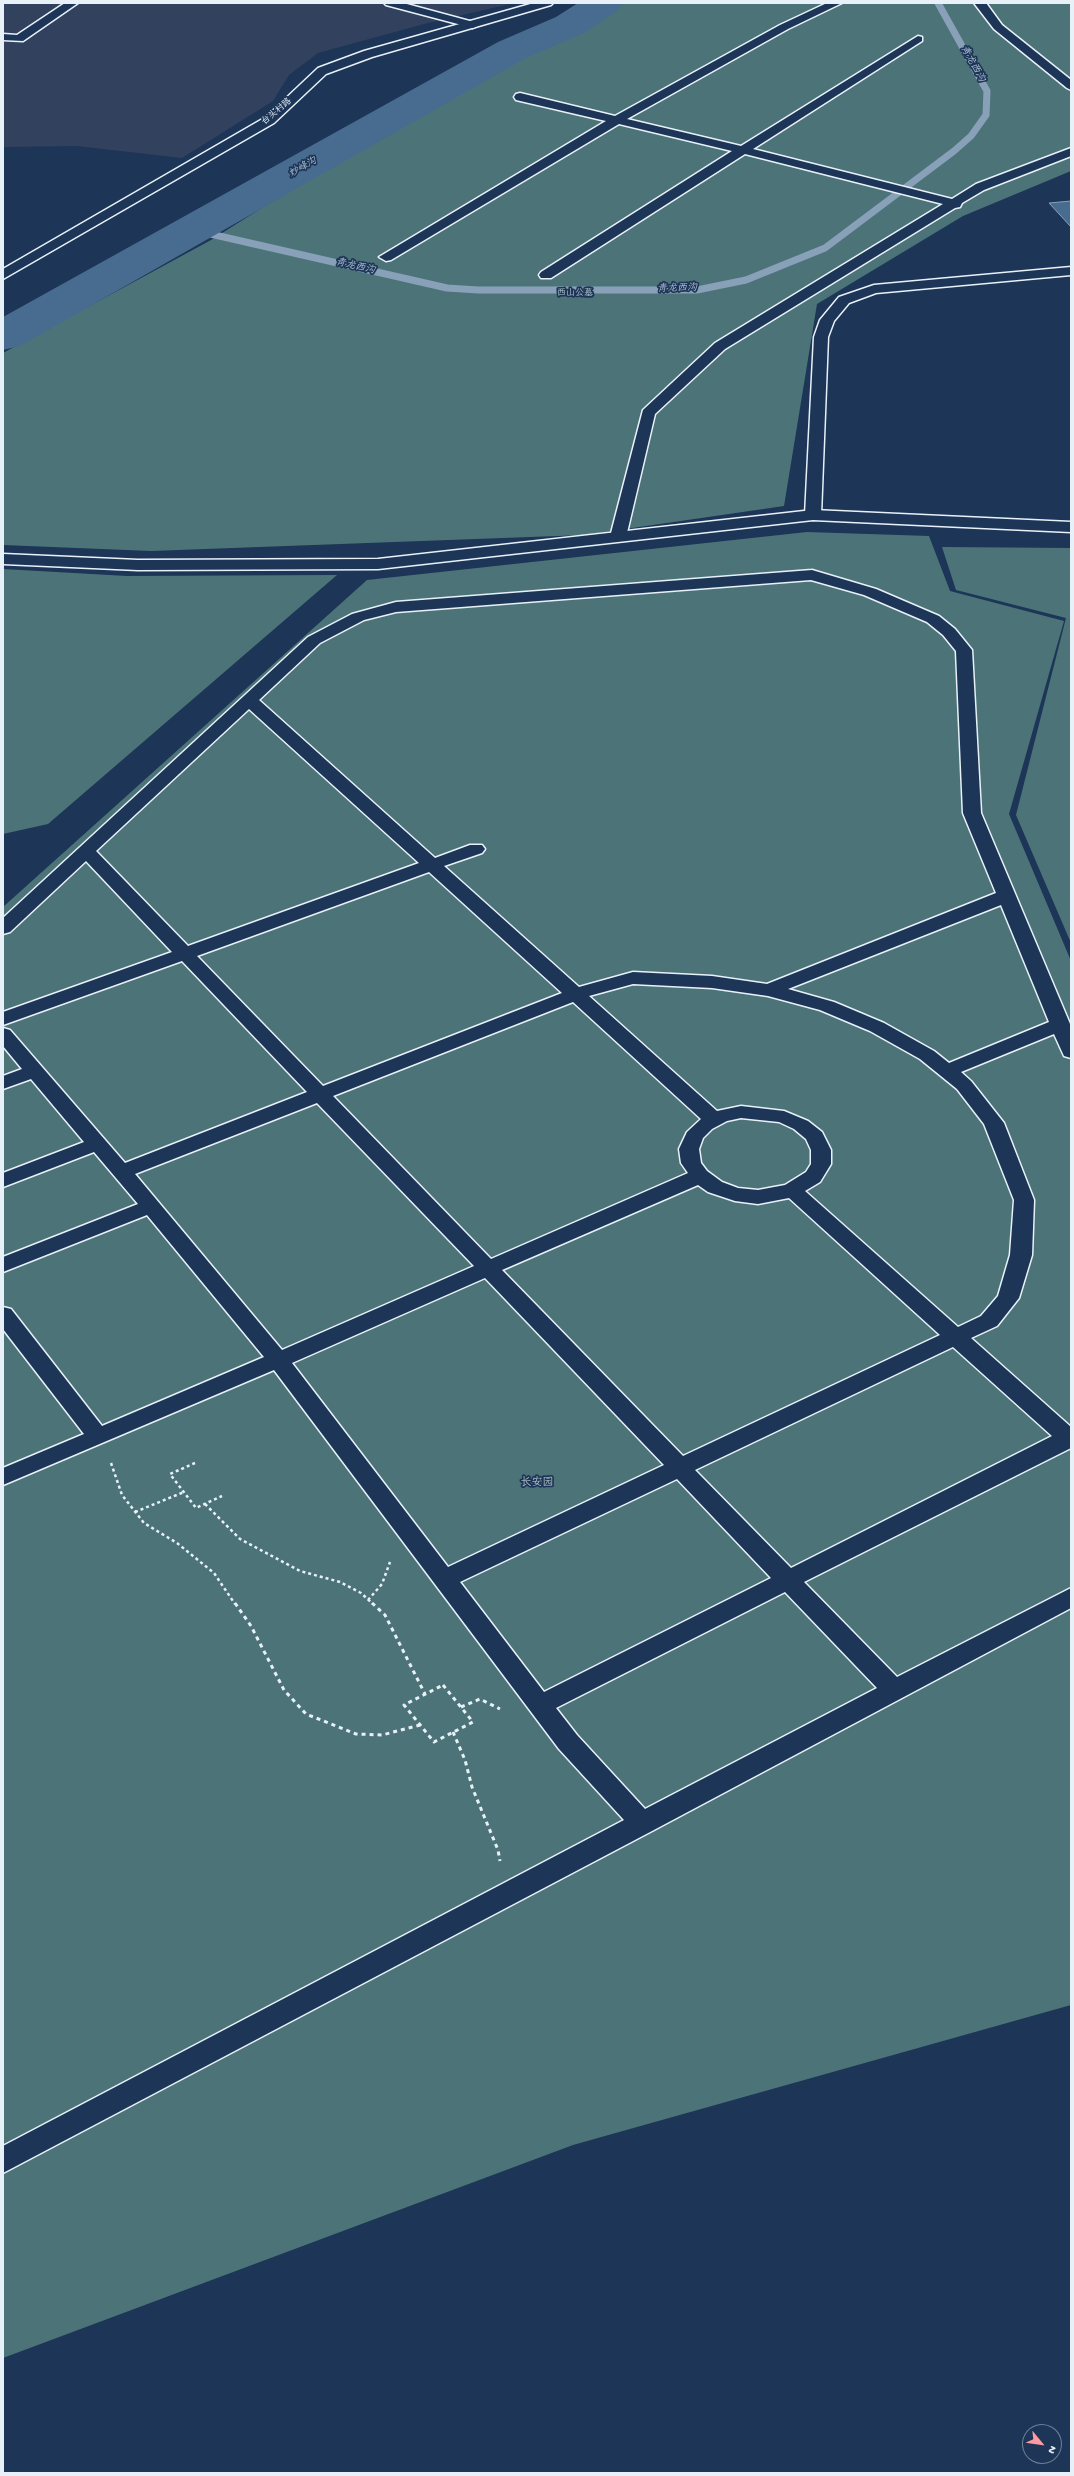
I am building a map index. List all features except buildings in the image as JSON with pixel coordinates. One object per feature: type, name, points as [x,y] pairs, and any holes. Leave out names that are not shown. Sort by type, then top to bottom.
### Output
[{"type":"street","name":"台头村路","points":[[3,275],[270,120],[322,71],[368,54],[547,3]]},
{"type":"street","points":[[813,515],[821,337],[827,320],[844,300],[874,289],[1071,271]]},
{"type":"street","points":[[3,559],[138,565],[378,564],[813,515],[1071,527]]},
{"type":"lane","points":[[3,37],[19,39],[72,3]]},
{"type":"lane","points":[[390,3],[473,25]]},
{"type":"lane","points":[[386,257],[616,120],[784,27],[836,3]]},
{"type":"lane","points":[[980,3],[998,27],[1071,86]]},
{"type":"lane","points":[[546,275],[918,39]]},
{"type":"lane","points":[[520,97],[743,150],[956,204]]},
{"type":"lane","points":[[618,537],[648,413],[720,346],[956,204],[980,187],[1071,152]]},
{"type":"lane","points":[[3,928],[314,640],[358,617],[396,608],[812,575],[830,579],[870,592],[933,619],[949,632],[964,650],[972,813],[1071,1052]]},
{"type":"lane","points":[[249,700],[715,1120]]},
{"type":"lane","points":[[3,1019],[476,849]]},
{"type":"lane","points":[[86,851],[894,1690]]},
{"type":"lane","points":[[769,990],[1006,896]]},
{"type":"lane","points":[[121,1172],[576,994],[606,984],[633,978],[712,982],[769,990],[827,1006],[877,1027],[927,1055],[964,1085],[994,1123],[1024,1200],[1021,1255],[1008,1298],[989,1320],[444,1579]]},
{"type":"lane","points":[[947,1071],[1060,1024]]},
{"type":"lane","points":[[3,1034],[151,1206],[278,1360],[568,1742],[644,1824]]},
{"type":"lane","points":[[3,1082],[35,1071]]},
{"type":"lane","points":[[741,1112],[763,1113],[784,1117],[801,1125],[815,1136],[821,1150],[821,1164],[813,1177],[792,1190],[780,1194],[758,1197],[735,1194],[715,1187],[700,1176],[691,1163],[689,1149],[694,1136],[705,1125],[715,1120],[741,1112]]},
{"type":"lane","points":[[3,1180],[98,1144]]},
{"type":"lane","points":[[3,1477],[278,1360],[700,1176]]},
{"type":"lane","points":[[540,1706],[1070,1439],[953,1336],[792,1190]]},
{"type":"lane","points":[[3,1265],[151,1206]]},
{"type":"lane","points":[[3,1314],[98,1436]]},
{"type":"lane","points":[[3,2160],[644,1824],[1071,1597]]},
{"type":"path","points":[[98,1436],[109,1457],[122,1495],[144,1523],[177,1544],[214,1573],[250,1626],[284,1690],[306,1714],[356,1734],[382,1735],[420,1725]]},
{"type":"path","points":[[195,1463],[170,1474],[196,1508],[222,1496]]},
{"type":"path","points":[[136,1512],[184,1492]]},
{"type":"path","points":[[205,1504],[240,1539],[300,1571],[340,1582],[361,1593],[385,1615],[403,1647],[425,1694]]},
{"type":"path","points":[[368,1600],[382,1584],[395,1552],[411,1534]]},
{"type":"path","points":[[444,1685],[473,1722],[434,1742],[420,1725],[404,1705],[444,1685]]},
{"type":"path","points":[[461,1707],[480,1698],[498,1708],[519,1710],[540,1706]]},
{"type":"path","points":[[453,1732],[465,1760],[472,1787],[498,1850],[506,1895]]},
{"type":"shaded area","points":[[3,3],[514,3],[424,24],[318,53],[289,75],[273,101],[182,158],[77,146],[3,147]]},
{"type":"shaded area","points":[[1071,201],[1071,227],[1049,203]]},
{"type":"green space","name":"西山公墓","points":[[619,3],[1071,3],[1071,171],[963,216],[817,304],[784,506],[584,535],[151,551],[3,545],[3,353],[211,240],[479,71],[574,33]]},
{"type":"green space","name":"长安园","points":[[807,532],[929,536],[950,591],[1064,621],[1009,814],[1071,961],[1071,2005],[573,2145],[3,2358],[3,907],[367,580]]},
{"type":"green space","points":[[942,547],[1071,548],[1071,943],[1016,815],[1066,618],[956,590]]},
{"type":"green space","points":[[3,569],[127,576],[337,575],[48,824],[3,834]]},
{"type":"waterway","name":"妙峰沟","points":[[3,336],[512,50],[570,25],[604,3]]},
{"type":"waterway","name":"青龙西沟","points":[[193,230],[447,288],[478,290],[697,290],[746,280],[825,248],[954,151],[971,136],[986,115],[987,91],[938,3]]}]
